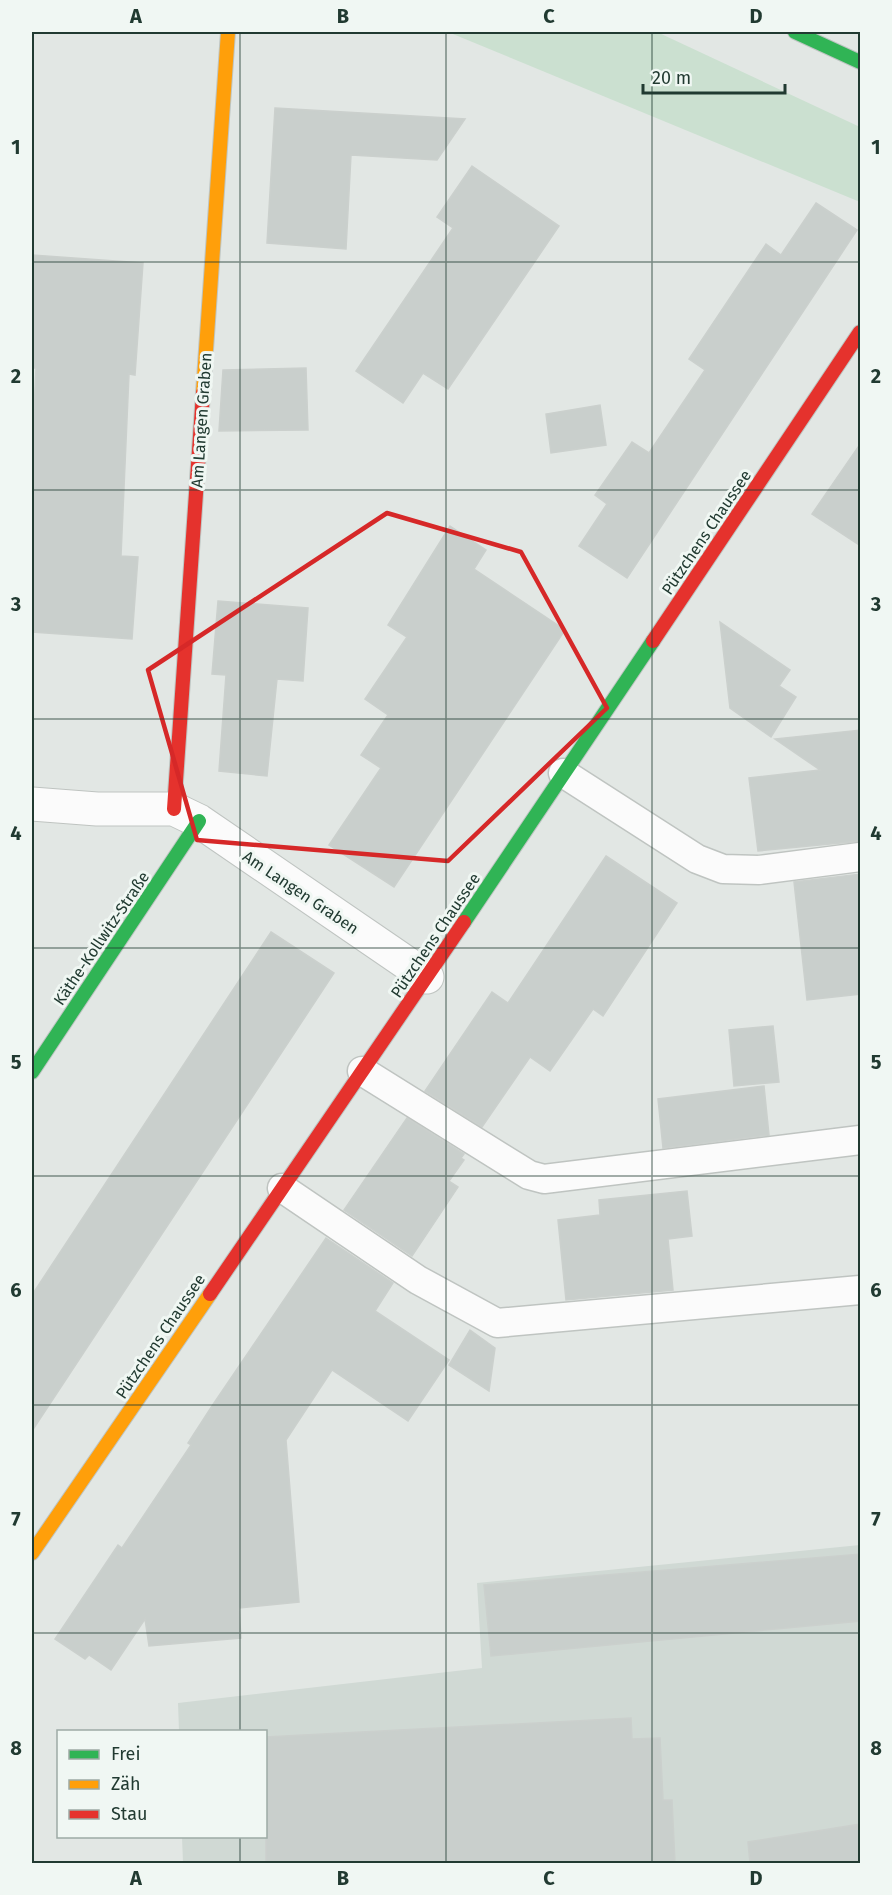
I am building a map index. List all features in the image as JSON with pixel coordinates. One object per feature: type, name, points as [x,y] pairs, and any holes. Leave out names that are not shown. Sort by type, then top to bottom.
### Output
[{"type":"main road","name":"Am Langen Graben","points":[[186,815],[228,32]]},
{"type":"main road","points":[[795,32],[861,62]]},
{"type":"main road","name":"Pützchens Chaussee","points":[[32,1553],[427,977],[861,333]]},
{"type":"main road","name":"Käthe-Kollwitz-Straße","points":[[32,1072],[186,815]]},
{"type":"street","points":[[32,804],[186,815]]},
{"type":"street","name":"Am Langen Graben","points":[[186,815],[427,977]]},
{"type":"lane","points":[[563,773],[697,859],[723,869],[759,870],[861,857]]},
{"type":"lane","points":[[362,1071],[529,1175],[544,1179],[861,1140]]},
{"type":"lane","points":[[282,1188],[418,1280],[496,1323],[861,1290]]},
{"type":"highlighted area","points":[[387,513],[521,552],[607,708],[448,861],[197,840],[148,670]]},
{"type":"shaded area","points":[[860,1545],[860,1863],[183,1863],[182,1838],[267,1838],[267,1730],[179,1730],[178,1703],[482,1668],[477,1583]]},
{"type":"green space","points":[[448,32],[657,32],[860,127],[860,202]]},
{"type":"building","points":[[275,108],[465,119],[437,160],[351,155],[346,249],[267,243]]},
{"type":"building","points":[[472,166],[559,226],[448,389],[423,373],[403,403],[356,371],[453,228],[437,217]]},
{"type":"building","points":[[816,203],[857,230],[627,578],[579,546],[607,504],[595,495],[632,442],[649,453],[705,370],[689,359],[766,244],[781,255]]},
{"type":"building","points":[[32,255],[143,263],[135,375],[129,374],[121,556],[138,557],[132,639],[32,632],[32,453],[36,368],[32,368]]},
{"type":"building","points":[[306,368],[308,430],[219,431],[223,370]]},
{"type":"building","points":[[600,405],[606,445],[551,453],[546,414]]},
{"type":"building","points":[[861,443],[861,546],[812,514]]},
{"type":"building","points":[[450,526],[486,550],[474,569],[565,630],[394,887],[329,845],[381,768],[361,755],[388,715],[365,699],[407,637],[388,625]]},
{"type":"building","points":[[218,601],[308,608],[303,681],[277,679],[267,776],[219,771],[226,675],[212,674]]},
{"type":"building","points":[[720,622],[790,670],[779,686],[796,697],[771,737],[730,708]]},
{"type":"building","points":[[861,730],[861,841],[758,851],[749,778],[820,770],[775,739]]},
{"type":"building","points":[[606,856],[677,903],[603,1016],[593,1009],[550,1071],[530,1057],[482,1127],[425,1091],[492,992],[508,1003]]},
{"type":"building","points":[[861,874],[861,994],[807,1000],[794,882]]},
{"type":"building","points":[[271,932],[334,973],[32,1431],[32,1295]]},
{"type":"building","points":[[773,1026],[779,1082],[734,1086],[729,1030]]},
{"type":"building","points":[[764,1086],[769,1135],[663,1148],[658,1099]]},
{"type":"building","points":[[407,1118],[464,1154],[461,1158],[464,1160],[449,1181],[458,1187],[412,1256],[344,1210]]},
{"type":"building","points":[[687,1191],[692,1236],[668,1239],[673,1290],[566,1300],[558,1220],[600,1215],[599,1200]]},
{"type":"building","points":[[326,1238],[393,1283],[375,1311],[449,1360],[408,1421],[332,1370],[286,1440],[299,1602],[239,1608],[241,1638],[149,1646],[145,1619],[111,1670],[89,1655],[85,1659],[55,1639],[118,1545],[122,1548],[191,1445],[188,1443],[212,1406]]},
{"type":"building","points":[[470,1330],[495,1348],[489,1391],[449,1365]]},
{"type":"building","points":[[861,1554],[861,1621],[491,1656],[484,1585]]},
{"type":"building","points":[[631,1718],[632,1739],[660,1738],[663,1800],[672,1800],[675,1863],[266,1863],[267,1737]]},
{"type":"building","points":[[861,1824],[861,1863],[750,1863],[748,1842]]},
{"type":"traffic: fast","points":[[795,32],[860,62]]},
{"type":"traffic: fast","points":[[464,922],[653,641]]},
{"type":"traffic: fast","points":[[32,1072],[199,821]]},
{"type":"traffic: slow","points":[[203,393],[228,32]]},
{"type":"traffic: slow","points":[[32,1553],[210,1294]]},
{"type":"traffic: jam","points":[[653,641],[860,332]]},
{"type":"traffic: jam","points":[[174,809],[203,393]]},
{"type":"traffic: jam","points":[[210,1294],[464,922]]}]
